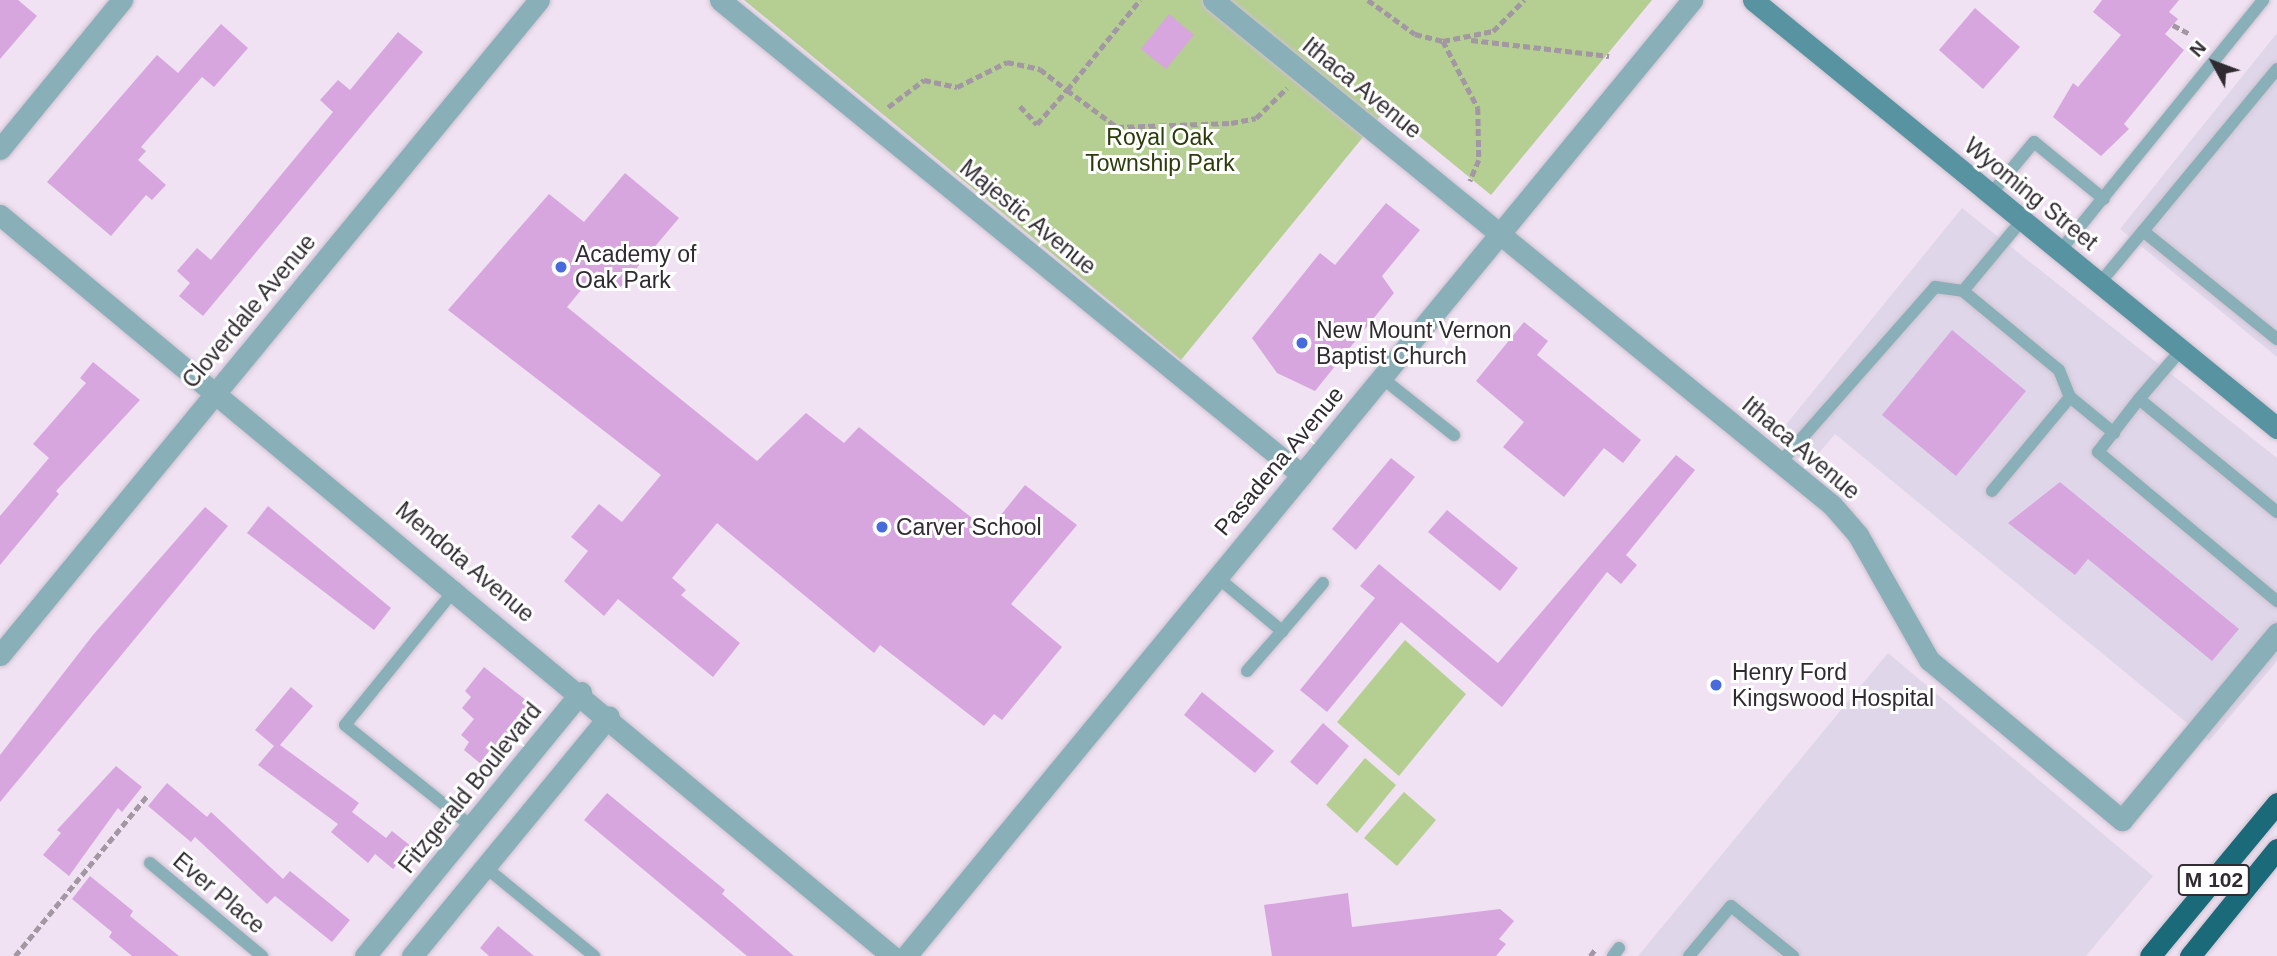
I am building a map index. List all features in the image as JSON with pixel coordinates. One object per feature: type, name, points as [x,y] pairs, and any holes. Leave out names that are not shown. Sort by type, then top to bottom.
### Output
[{"type":"highway","name":"M 102","points":[[2150,956],[2277,803]]},
{"type":"highway","points":[[2190,956],[2277,849]]},
{"type":"street","points":[[0,149],[122,0]]},
{"type":"street","name":"Cloverdale Avenue","points":[[0,655],[539,0]]},
{"type":"street","name":"Majestic Avenue","points":[[720,0],[1302,475]]},
{"type":"street","name":"Ithaca Avenue","points":[[1213,0],[1780,463],[1846,520],[1928,660],[2122,820],[2277,633]]},
{"type":"street","name":"Pasadena Avenue","points":[[906,956],[1692,0]]},
{"type":"street","name":"Wyoming Street","points":[[1753,0],[2277,428]]},
{"type":"street","name":"Mendota Avenue","points":[[0,215],[456,588],[892,956]]},
{"type":"street","name":"Fitzgerald Boulevard","points":[[365,956],[581,692]]},
{"type":"street","points":[[412,956],[609,716]]},
{"type":"street","points":[[398,916],[426,938]]},
{"type":"lane","points":[[2060,251],[2263,0]]},
{"type":"lane","points":[[2099,284],[2276,73]]},
{"type":"lane","points":[[1990,195],[2034,142],[2104,199]]},
{"type":"lane","points":[[1963,291],[2022,220]]},
{"type":"lane","points":[[2144,231],[2277,339]]},
{"type":"lane","points":[[1780,463],[1935,288],[1963,291],[2059,370],[2070,397],[2114,433]]},
{"type":"lane","points":[[2181,349],[2098,452],[2277,601]]},
{"type":"lane","points":[[1382,378],[1454,435]]},
{"type":"lane","points":[[1992,491],[2070,397]]},
{"type":"lane","points":[[2139,399],[2277,512]]},
{"type":"lane","points":[[1217,577],[1282,631]]},
{"type":"lane","points":[[1247,671],[1323,583]]},
{"type":"lane","points":[[456,588],[345,725],[471,826]]},
{"type":"lane","name":"Ever Place","points":[[149,863],[262,956]]},
{"type":"lane","points":[[485,867],[594,956]]},
{"type":"lane","points":[[1689,956],[1731,906],[1793,956]]},
{"type":"path","points":[[1020,106],[1037,124],[1140,0]]},
{"type":"path","points":[[1368,0],[1415,34],[1443,41],[1469,40],[1609,56]]},
{"type":"path","points":[[1469,40],[1493,31],[1524,0]]},
{"type":"path","points":[[2173,25],[2190,34]]},
{"type":"path","points":[[1443,41],[1478,108],[1479,160],[1469,181]]},
{"type":"path","points":[[888,107],[924,80],[957,87],[1007,62],[1040,69],[1106,121],[1141,129],[1256,118],[1293,82]]},
{"type":"path","points":[[15,956],[147,796]]},
{"type":"path","points":[[1590,956],[1596,947]]},
{"type":"shaded area","points":[[2277,33],[2277,357],[2120,229]]},
{"type":"shaded area","points":[[1962,208],[2277,458],[2277,661],[2209,741],[1835,434],[1808,466],[1776,437]]},
{"type":"shaded area","points":[[1888,653],[2153,876],[2086,956],[1638,956]]},
{"type":"green space","name":"Royal Oak Township Park","points":[[744,0],[1652,0],[1491,195],[1386,109],[1181,360]]},
{"type":"green space","points":[[1405,640],[1466,694],[1399,776],[1337,722]]},
{"type":"green space","points":[[1365,758],[1396,785],[1357,833],[1326,805]]},
{"type":"green space","points":[[1404,792],[1436,820],[1397,866],[1364,838]]},
{"type":"building","points":[[0,0],[18,0],[37,16],[0,59]]},
{"type":"building","points":[[2102,0],[2179,0],[2169,12],[2178,19],[2165,34],[2184,50],[2124,124],[2129,129],[2101,156],[2053,117],[2073,83],[2078,87],[2121,35],[2093,12]]},
{"type":"building","points":[[1975,8],[2020,47],[1983,89],[1939,50]]},
{"type":"building","points":[[1169,14],[1194,35],[1166,69],[1141,49]]},
{"type":"building","points":[[221,24],[248,48],[214,87],[202,77],[141,147],[146,151],[138,160],[166,185],[152,200],[146,195],[111,236],[47,182],[157,55],[178,73]]},
{"type":"building","points":[[398,32],[423,52],[203,316],[179,296],[190,283],[177,271],[197,248],[211,260],[333,112],[320,100],[338,80],[350,90]]},
{"type":"building","points":[[625,173],[679,218],[619,289],[597,271],[567,307],[757,461],[806,413],[844,443],[859,427],[988,531],[1025,485],[1077,525],[1011,604],[1062,647],[1002,720],[994,714],[984,726],[880,645],[874,653],[717,523],[672,578],[686,590],[681,595],[740,643],[713,677],[618,599],[604,616],[564,581],[588,551],[571,537],[599,504],[622,522],[661,475],[448,310],[549,194],[584,222]]},
{"type":"building","points":[[1386,203],[1420,230],[1382,276],[1394,293],[1315,391],[1277,373],[1252,338],[1320,253],[1335,265]]},
{"type":"building","points":[[1524,322],[1548,341],[1537,355],[1641,440],[1623,463],[1604,448],[1564,497],[1503,447],[1524,422],[1476,381]]},
{"type":"building","points":[[1952,330],[2026,391],[1956,476],[1882,415]]},
{"type":"building","points":[[93,362],[140,400],[56,491],[59,494],[0,565],[0,516],[49,458],[33,444],[86,383],[80,378]]},
{"type":"building","points":[[1676,455],[1695,470],[1626,555],[1637,565],[1621,584],[1607,572],[1502,707],[1401,622],[1327,712],[1300,690],[1375,598],[1360,586],[1379,564],[1498,663]]},
{"type":"building","points":[[1391,458],[1415,477],[1356,550],[1332,529]]},
{"type":"building","points":[[2060,482],[2239,629],[2212,661],[2088,559],[2075,575],[2008,523]]},
{"type":"building","points":[[268,506],[391,608],[374,630],[247,533]]},
{"type":"building","points":[[205,507],[228,526],[0,802],[0,755],[93,635]]},
{"type":"building","points":[[1447,510],[1518,568],[1500,591],[1428,532]]},
{"type":"building","points":[[484,667],[536,708],[487,769],[464,750],[469,742],[461,735],[474,719],[462,708],[471,697],[465,691]]},
{"type":"building","points":[[291,687],[313,706],[280,745],[359,803],[352,812],[386,838],[392,831],[412,847],[393,869],[375,854],[368,863],[331,832],[338,824],[258,765],[274,746],[255,730]]},
{"type":"building","points":[[1202,692],[1274,751],[1255,773],[1184,715]]},
{"type":"building","points":[[1323,723],[1349,746],[1317,785],[1290,762]]},
{"type":"building","points":[[116,766],[142,787],[122,812],[118,808],[69,876],[43,855],[61,833],[57,830]]},
{"type":"building","points":[[167,783],[207,817],[211,812],[283,879],[290,871],[350,920],[332,942],[275,896],[267,904],[195,837],[191,842],[148,806]]},
{"type":"building","points":[[607,793],[725,890],[722,894],[794,956],[747,956],[584,820]]},
{"type":"building","points":[[90,876],[133,911],[130,916],[179,956],[132,956],[109,937],[112,932],[72,899]]},
{"type":"building","points":[[1348,893],[1352,927],[1500,909],[1514,921],[1499,939],[1506,944],[1496,956],[1272,956],[1264,905]]},
{"type":"building","points":[[498,926],[534,956],[489,956],[480,948]]},
{"type":"place","name":"Academy of Oak Park","points":[[561,267]]},
{"type":"place","name":"New Mount Vernon Baptist Church","points":[[1302,343]]},
{"type":"place","name":"Carver School","points":[[882,527]]},
{"type":"place","name":"Henry Ford Kingswood Hospital","points":[[1716,685]]}]
